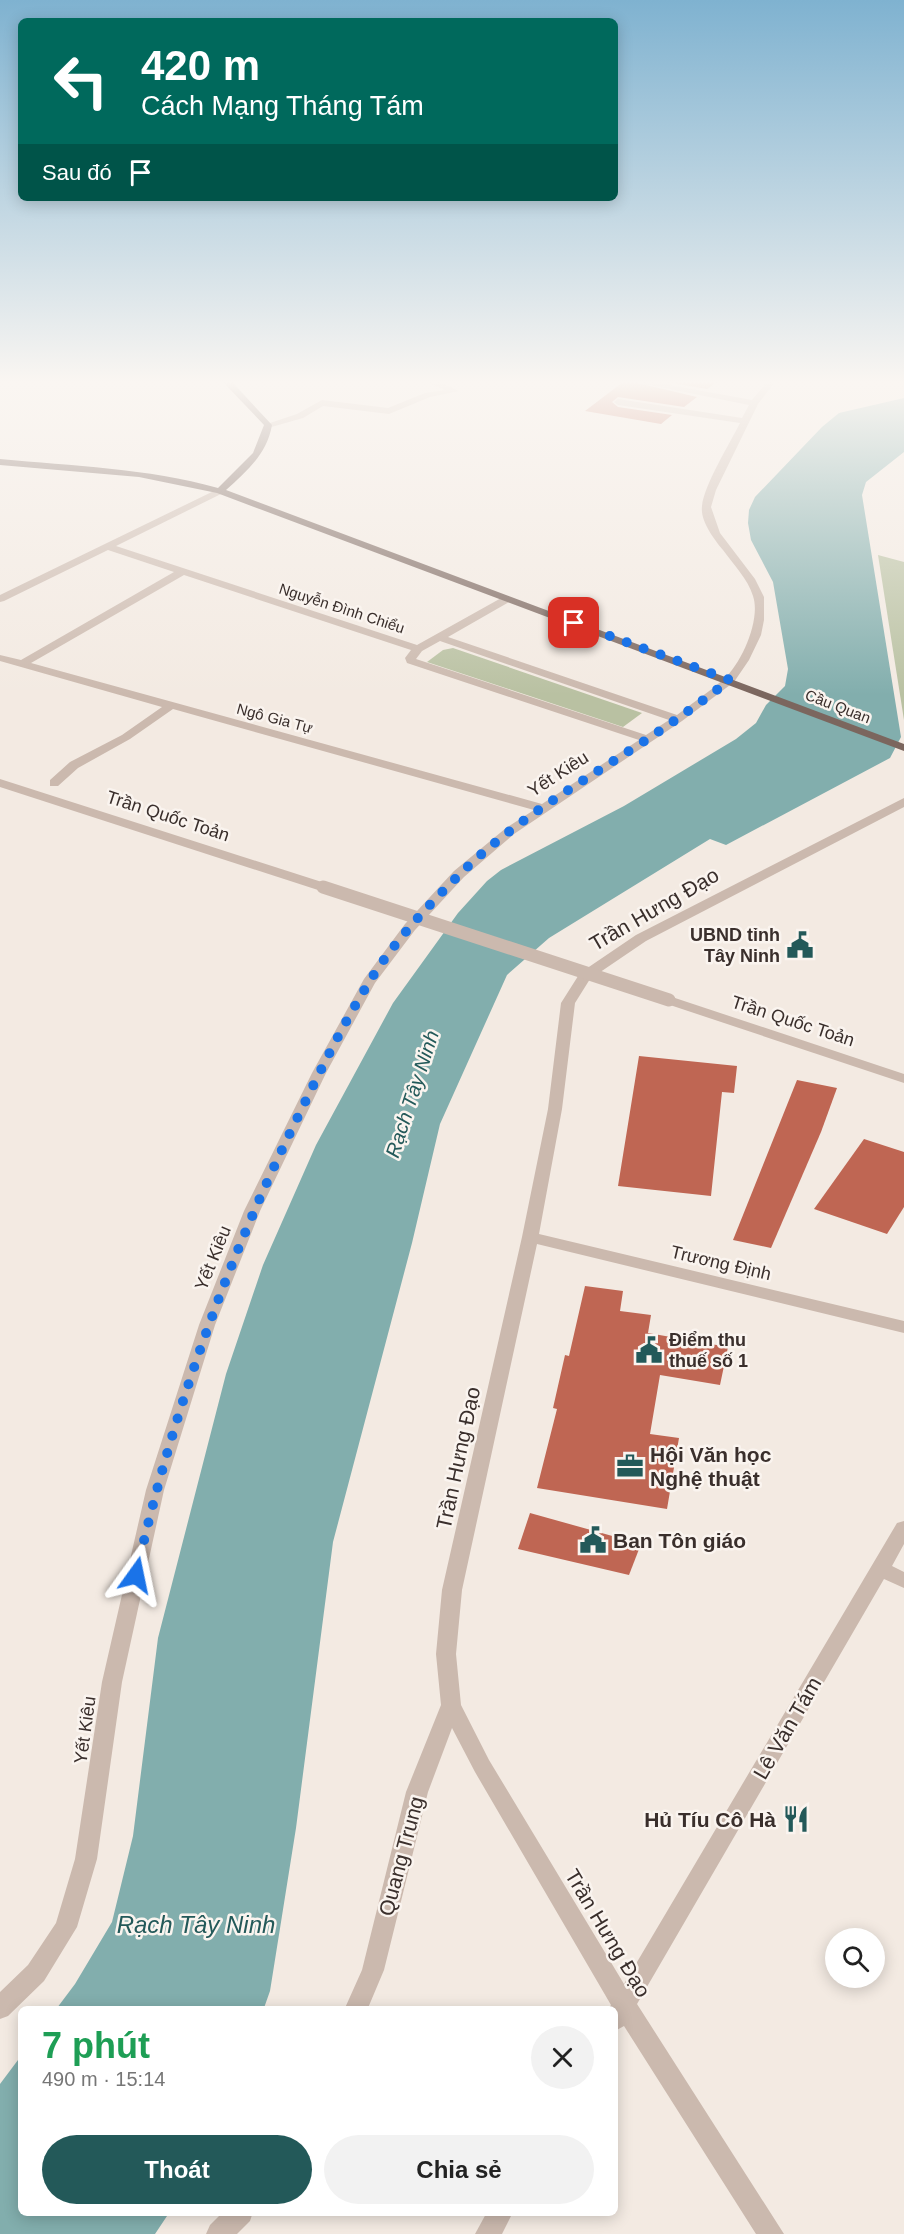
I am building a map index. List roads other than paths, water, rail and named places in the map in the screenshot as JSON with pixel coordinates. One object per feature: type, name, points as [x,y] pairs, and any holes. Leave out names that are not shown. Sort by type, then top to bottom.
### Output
[{"type":"main road","name":"Cầu Quan","points":[[202,486],[730,680],[904,748]]},
{"type":"main road","points":[[220,491],[225,486]]},
{"type":"street","points":[[713,486],[706,507],[715,533],[750,579],[759,597],[759,620],[756,635],[730,680]]},
{"type":"street","points":[[0,599],[220,491]]},
{"type":"street","name":"Nguyễn Đình Chiểu","points":[[109,547],[418,649],[410,658],[417,664],[647,739]]},
{"type":"street","points":[[22,664],[183,571]]},
{"type":"street","points":[[418,649],[507,598]]},
{"type":"street","points":[[439,637],[678,718]]},
{"type":"street","name":"Ngô Gia Tự","points":[[0,658],[541,808]]},
{"type":"street","name":"Yết Kiêu","points":[[0,2008],[36,1973],[66,1927],[86,1859],[112,1682],[155,1490],[207,1325],[252,1211],[320,1073],[369,982],[406,932],[459,874],[510,831],[678,718],[730,680]]},
{"type":"street","points":[[54,783],[74,765],[126,737],[172,705]]},
{"type":"street","name":"Trần Quốc Toản","points":[[0,783],[669,1000],[904,1079]]},
{"type":"street","name":"Trần Hưng Đạo","points":[[615,2006],[482,1766],[451,1705],[446,1654],[452,1590],[530,1237],[555,1109],[568,1003],[585,976],[641,938],[904,802]]},
{"type":"street","name":"Trương Định","points":[[530,1237],[904,1327]]},
{"type":"street","name":"Lê Văn Tám","points":[[619,2013],[904,1528]]},
{"type":"street","points":[[880,1569],[904,1580]]},
{"type":"street","name":"Quang Trung","points":[[358,2006],[373,1970],[417,1792],[451,1705]]},
{"type":"street","name":"Trần Hưng Đạo","points":[[619,2013],[771,2234]]},
{"type":"street","points":[[219,2234],[237,2216]]},
{"type":"street","points":[[488,2234],[499,2216]]},
{"type":"water","name":"Rạch Tây Ninh","points":[[765,486],[865,486],[862,495],[901,737],[890,758],[726,845],[710,839],[549,938],[507,975],[440,1124],[412,1243],[333,1542],[296,1828],[270,1991],[265,2006],[58,2006],[75,1984],[112,1922],[133,1836],[158,1638],[226,1374],[263,1265],[316,1145],[393,1003],[458,913],[487,881],[501,870],[624,806],[736,739],[756,723],[766,705],[785,686],[788,669],[773,582],[751,540],[748,523],[749,510],[755,497]]},
{"type":"water","points":[[18,2060],[18,2216],[167,2216],[155,2234],[0,2234],[0,2084]]},
{"type":"place","name":"UBND tỉnh Tây Ninh","points":[[800,945]]},
{"type":"place","name":"Điểm thu thuế số 1","points":[[649,1350]]},
{"type":"place","name":"Hội Văn học Nghệ thuật","points":[[630,1466]]},
{"type":"place","name":"Ban Tôn giáo","points":[[593,1540]]},
{"type":"place","name":"Hủ Tíu Cô Hà","points":[[796,1819]]}]
